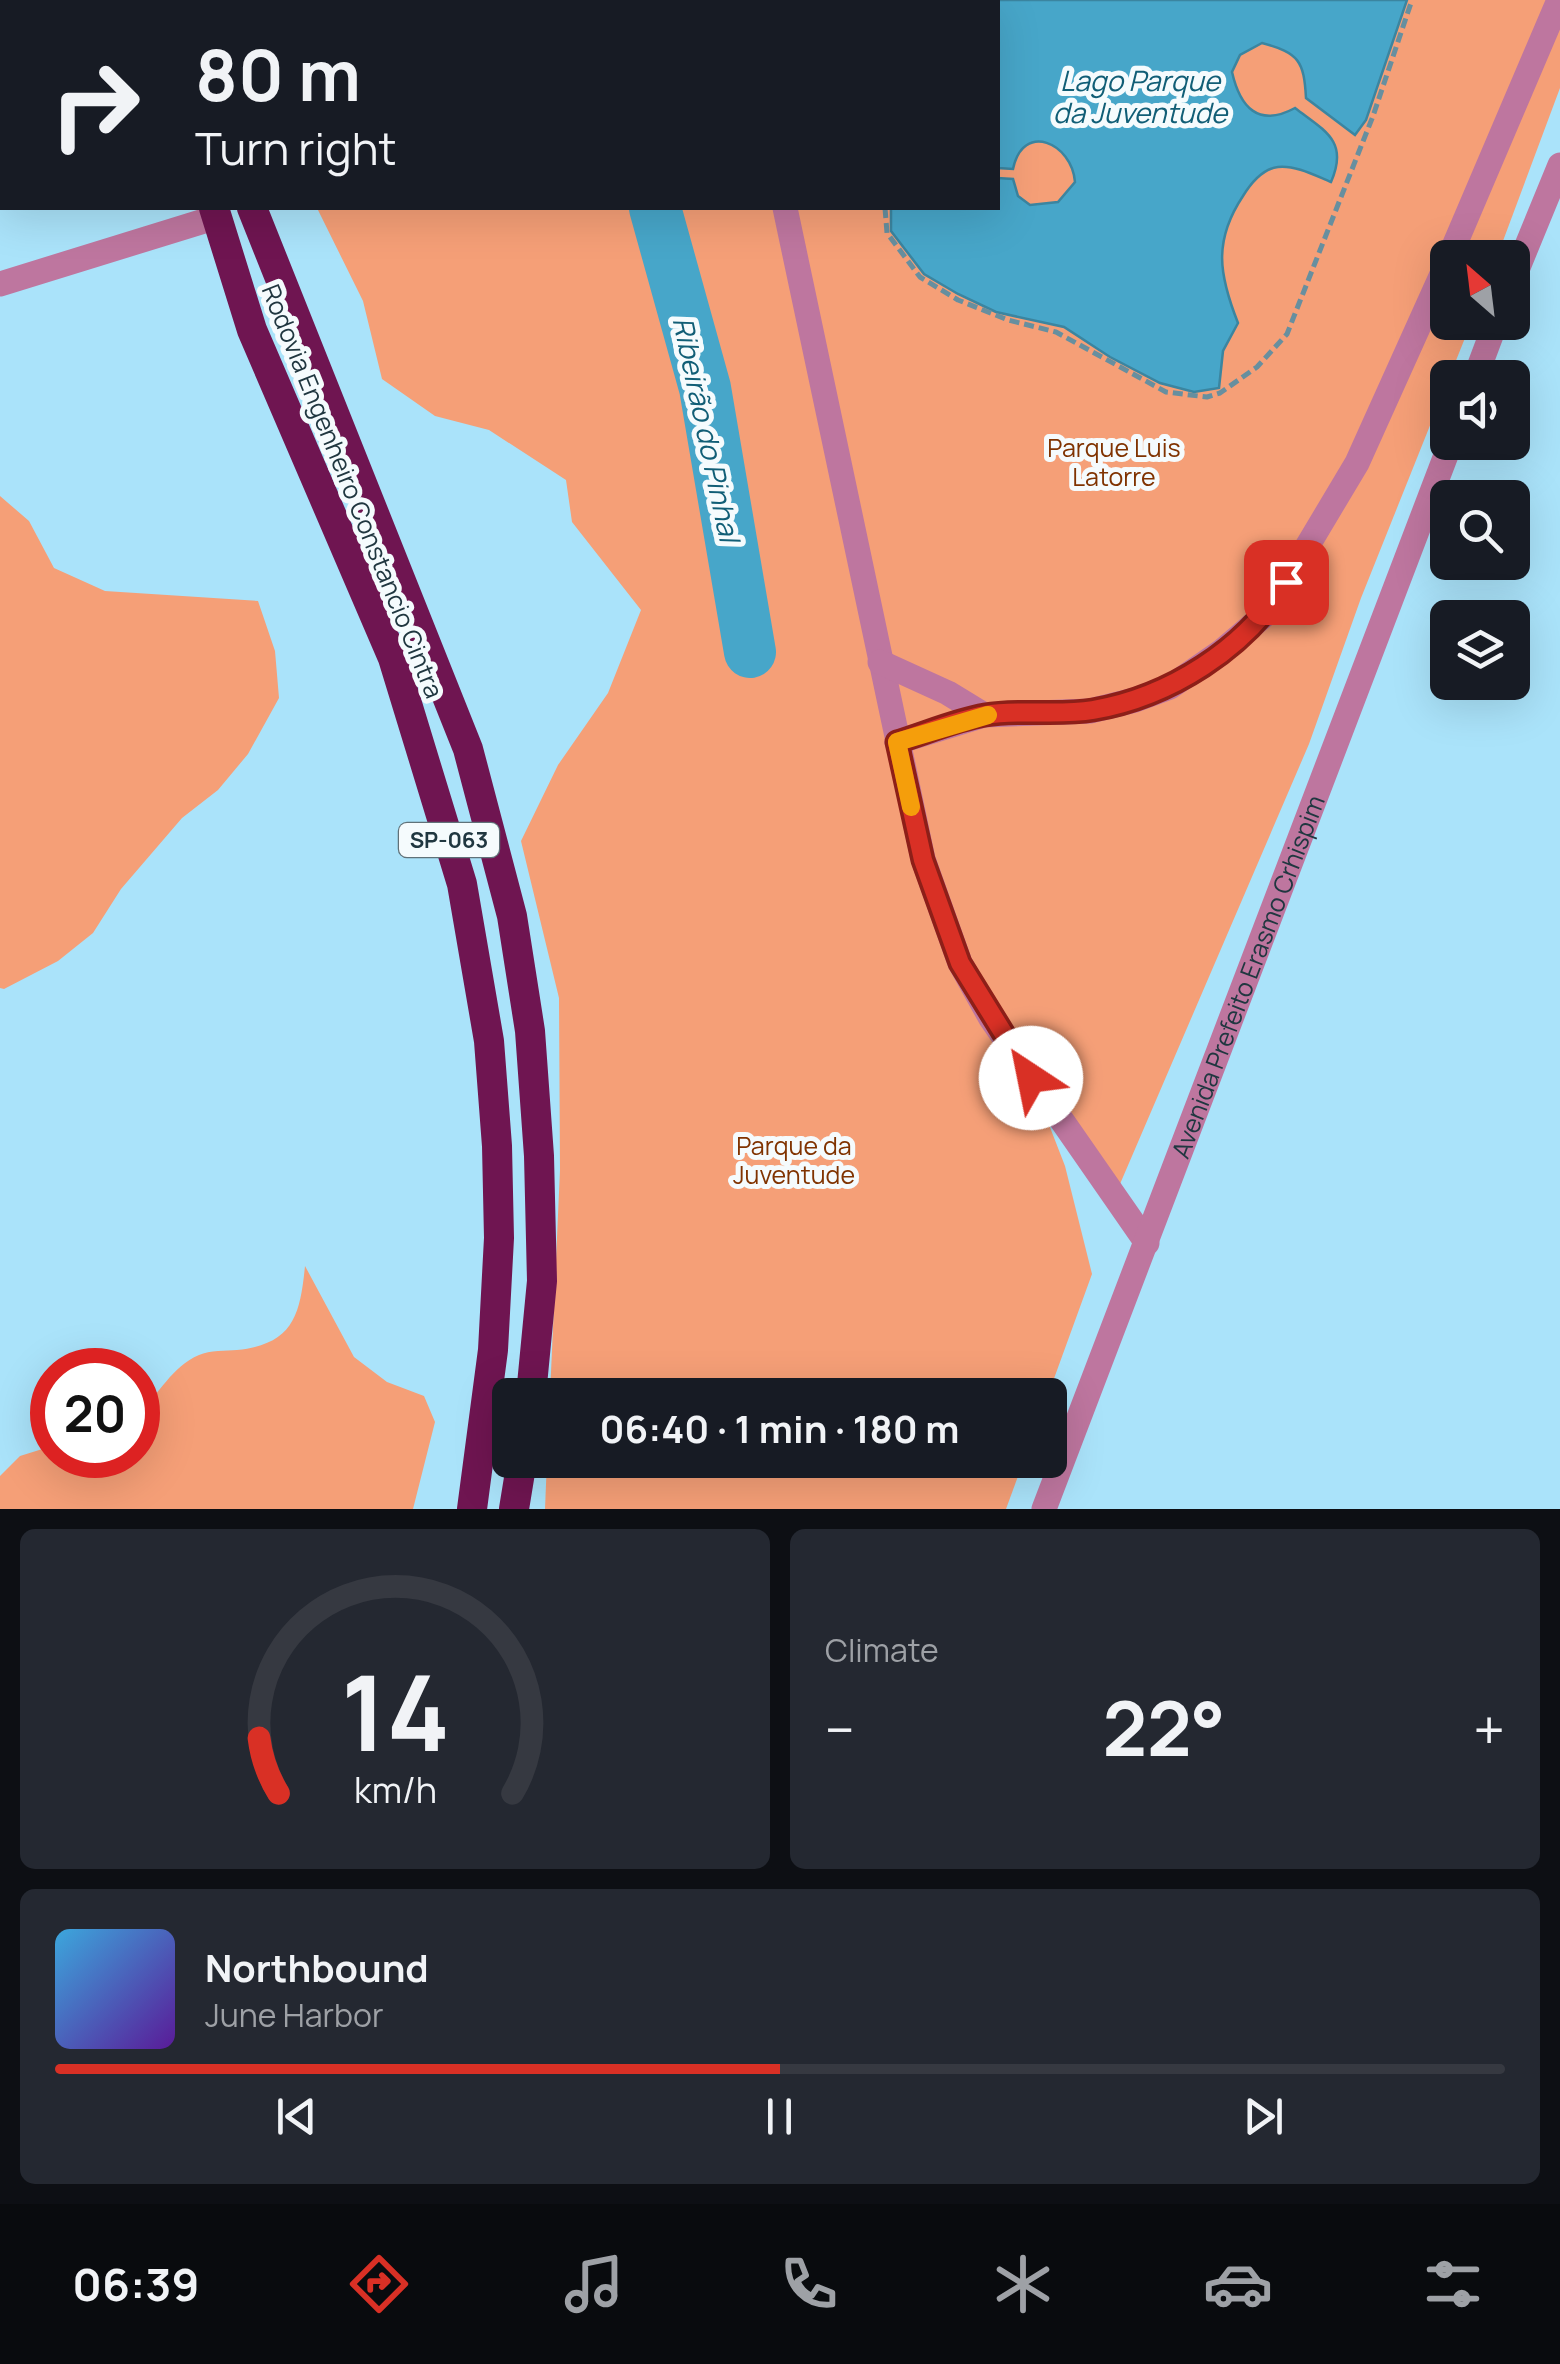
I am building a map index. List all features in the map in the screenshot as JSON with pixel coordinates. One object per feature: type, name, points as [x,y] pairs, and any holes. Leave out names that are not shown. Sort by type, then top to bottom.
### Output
[{"type":"highway","name":"Rodovia Engenheiro Constancio Cintra","points":[[253,210],[468,749],[512,916],[530,1031],[540,1156],[542,1281],[533,1378]]},
{"type":"highway","name":"Rodovia Engenheiro Constancio Cintra","points":[[215,212],[252,330],[393,658],[462,884],[489,1041],[499,1238],[493,1350],[472,1509]]},
{"type":"highway","points":[[514,1509],[519,1478]]},
{"type":"street","points":[[1534,62],[1544,0]]},
{"type":"street","points":[[1456,240],[1559,0]]},
{"type":"street","points":[[1529,240],[1560,166]]},
{"type":"street","points":[[785,210],[923,860],[960,963],[1021,1063],[1147,1243]]},
{"type":"street","points":[[0,284],[215,212]]},
{"type":"street","points":[[897,742],[984,715],[1090,710],[1152,694],[1170,687],[1222,651],[1268,612],[1357,463],[1430,299]]},
{"type":"street","name":"Avenida Prefeito Erasmo Crhispim","points":[[1044,1509],[1444,460]]},
{"type":"street","points":[[880,662],[984,715]]},
{"type":"path","points":[[884,210],[887,233],[920,278],[958,300],[1008,320],[1056,332],[1166,392],[1220,394],[1257,367],[1287,334],[1373,116],[1412,0]]},
{"type":"green space","points":[[1000,0],[1560,0],[1560,88],[1503,240],[1430,240],[1430,340],[1464,340],[1456,360],[1430,360],[1430,426],[1361,598],[1309,744],[1120,1184],[1046,1117],[1065,1166],[1092,1274],[1054,1378],[551,1378],[560,1170],[559,998],[521,841],[558,765],[608,693],[641,610],[572,522],[566,480],[489,430],[435,416],[382,379],[363,301],[318,210],[1000,210]]},
{"type":"green space","points":[[0,496],[29,521],[54,568],[105,591],[258,601],[275,651],[279,698],[248,754],[218,790],[182,818],[121,889],[93,933],[58,961],[4,989],[0,988]]},
{"type":"green space","points":[[305,1266],[354,1357],[387,1382],[424,1396],[435,1422],[413,1509],[0,1509],[0,1476],[20,1456],[30,1453],[30,1478],[160,1478],[160,1389],[173,1373],[199,1355],[256,1347],[282,1334],[300,1299]]},
{"type":"green space","points":[[546,1478],[1017,1478],[1006,1509],[545,1509]]},
{"type":"water","name":"Lago Parque da Juventude","points":[[1000,0],[1407,0],[1366,120],[1355,135],[1306,98],[1301,67],[1292,55],[1262,43],[1240,55],[1232,72],[1246,104],[1261,115],[1271,116],[1295,108],[1331,138],[1337,156],[1331,182],[1292,168],[1272,168],[1250,186],[1233,212],[1222,258],[1238,323],[1223,351],[1219,388],[1194,392],[1160,383],[1064,327],[996,312],[958,294],[924,274],[891,231],[891,210],[1000,210],[1000,178],[1013,179],[1018,196],[1030,205],[1058,202],[1075,182],[1065,157],[1047,143],[1026,145],[1013,169],[1000,168]]},
{"type":"waterway","name":"Ribeirão do Pinhal","points":[[656,210],[705,388],[750,652]]},
{"type":"slow traffic","points":[[911,807],[897,742],[988,715]]},
{"type":"route","points":[[1031,1078],[960,963],[942,919],[923,860],[897,742],[984,715],[1090,710],[1170,687],[1222,651],[1268,612],[1286,582]]},
{"type":"park label","name":"Parque Luis Latorre","points":[[1114,462]]},
{"type":"park label","name":"Parque da Juventude","points":[[794,1160]]}]
